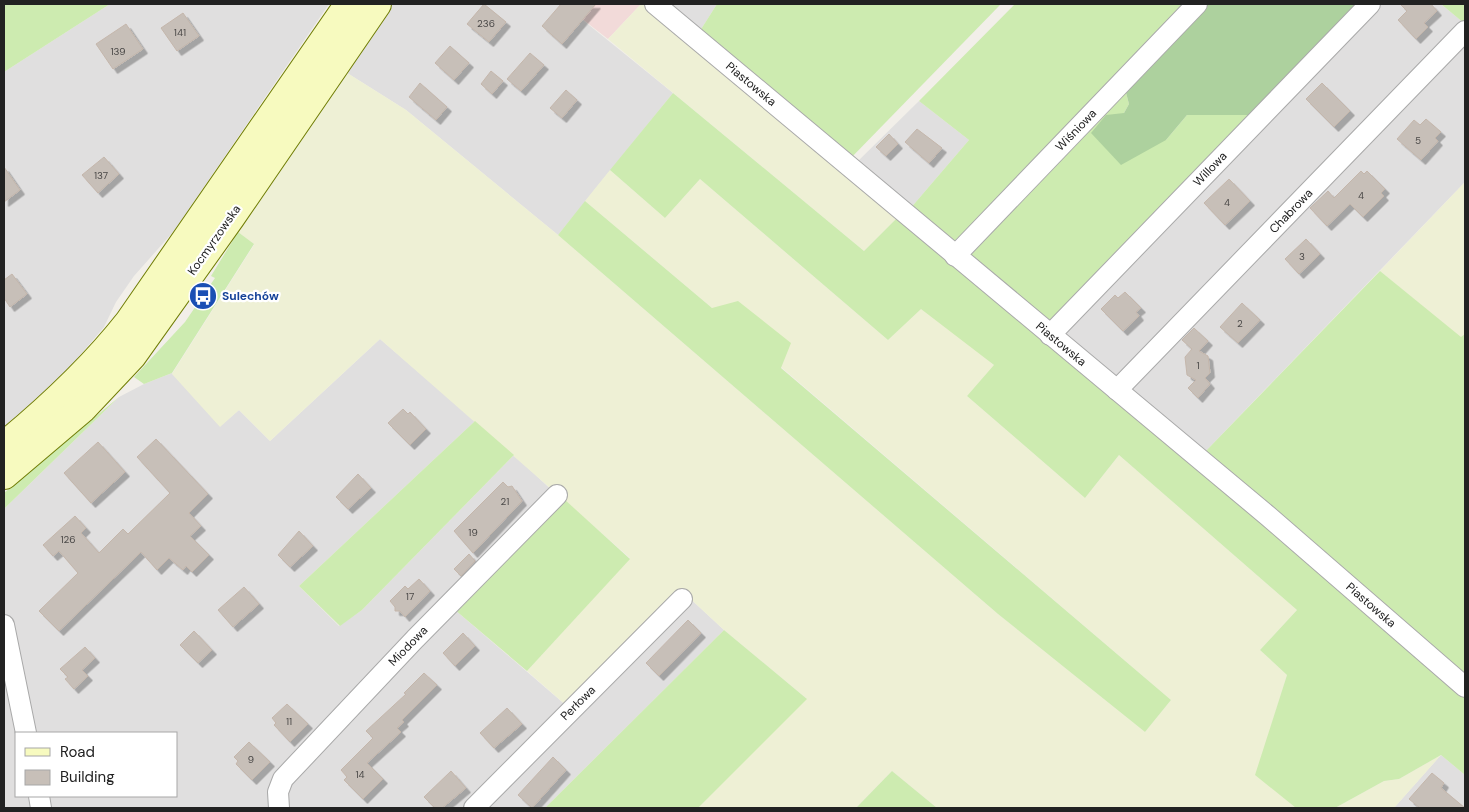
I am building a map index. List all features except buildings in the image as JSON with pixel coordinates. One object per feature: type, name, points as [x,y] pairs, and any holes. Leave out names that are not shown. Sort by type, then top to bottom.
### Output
[{"type":"main road","name":"Kocmyrzowska","points":[[4,446],[70,390],[101,357],[129,322],[349,4]]},
{"type":"main road","name":"Kocmyrzowska","points":[[4,474],[83,408],[132,356],[220,233],[377,4]]},
{"type":"street","name":"Piastowska","points":[[655,4],[1268,516],[1465,687]]},
{"type":"street","name":"Wiśniowa","points":[[955,256],[1197,4]]},
{"type":"street","name":"Willowa","points":[[1050,335],[1370,4]]},
{"type":"street","name":"Chabrowa","points":[[1117,390],[1465,31]]},
{"type":"street","name":"Miodowa","points":[[279,808],[278,792],[282,779],[415,639],[557,495]]},
{"type":"street","name":"Perłowa","points":[[474,808],[682,599]]},
{"type":"street","points":[[4,625],[26,732]]},
{"type":"shaded area","points":[[110,4],[329,4],[173,232],[134,276],[116,302],[104,327],[59,380],[4,427],[4,72]]},
{"type":"shaded area","points":[[390,4],[563,4],[673,93],[558,235],[406,110],[344,71]]},
{"type":"shaded area","points":[[563,4],[641,4],[608,39]]},
{"type":"shaded area","points":[[661,4],[717,4],[698,34]]},
{"type":"shaded area","points":[[1378,4],[1441,4],[1465,24],[1116,386],[1057,334]]},
{"type":"shaded area","points":[[1465,38],[1465,182],[1203,454],[1125,389]]},
{"type":"shaded area","points":[[919,101],[969,140],[909,210],[854,165]]},
{"type":"shaded area","points":[[380,339],[475,421],[299,586],[339,626],[362,610],[514,455],[557,495],[455,610],[568,707],[683,592],[724,630],[545,808],[4,808],[4,509],[119,397],[144,384],[172,373],[220,426],[239,410],[270,441]]},
{"type":"shaded area","points":[[1441,755],[1465,775],[1465,808],[1394,808]]},
{"type":"green space","points":[[4,4],[110,4],[4,72]]},
{"type":"green space","points":[[641,4],[651,4],[901,214],[864,251],[608,39]]},
{"type":"green space","points":[[717,4],[1000,5],[848,161],[698,34]]},
{"type":"green space","points":[[1015,4],[1191,4],[954,250],[909,210],[969,140],[919,101]]},
{"type":"green space","points":[[1203,4],[1364,4],[1253,115],[1187,115],[1166,140],[1121,165],[1091,133],[1106,115],[1124,113],[1129,104],[1124,85]]},
{"type":"green space","points":[[1441,4],[1465,4],[1465,24]]},
{"type":"green space","points":[[344,71],[406,110],[558,235],[998,614],[1145,732],[1171,700],[781,367],[790,342],[712,308],[585,201],[610,170],[665,218],[700,179],[888,340],[923,306],[995,366],[967,396],[1085,498],[1119,455],[1297,610],[1260,650],[1287,675],[1256,775],[1296,808],[937,808],[892,771],[856,808],[698,808],[806,698],[724,630],[683,592],[568,707],[527,671],[630,558],[380,339],[270,441],[239,410],[220,427],[172,374],[254,245],[238,232]]},
{"type":"green space","points":[[1124,85],[1129,104],[1124,113],[1166,140],[1187,115],[1253,115],[1050,330],[960,256]]},
{"type":"green space","points":[[673,93],[864,251],[901,214],[1465,692],[1465,775],[1441,755],[1399,779],[1384,781],[1335,808],[1296,808],[1255,775],[1287,675],[1260,650],[1297,610],[1119,455],[1085,498],[967,396],[994,365],[921,309],[888,340],[700,179],[665,218],[610,170]]},
{"type":"green space","points":[[1465,182],[1465,334],[1461,338],[1380,271]]},
{"type":"green space","points":[[585,201],[712,308],[738,301],[791,343],[781,368],[1171,700],[1145,732],[998,614],[558,235]]},
{"type":"green space","points":[[238,232],[254,244],[172,373],[144,384],[134,377],[185,322],[215,278],[211,276]]},
{"type":"green space","points":[[1380,271],[1461,337],[1465,334],[1465,679],[1203,454]]},
{"type":"green space","points":[[119,397],[8,505],[4,509],[4,493]]},
{"type":"green space","points":[[475,421],[514,455],[362,610],[340,626],[299,586]]},
{"type":"green space","points":[[564,499],[630,559],[527,671],[455,610]]},
{"type":"green space","points":[[724,630],[807,699],[698,808],[545,808]]},
{"type":"green space","points":[[1441,755],[1394,808],[1335,808],[1384,781],[1399,779]]},
{"type":"green space","points":[[892,771],[937,808],[856,808]]},
{"type":"place","name":"Sulechów","points":[[203,296]]}]
